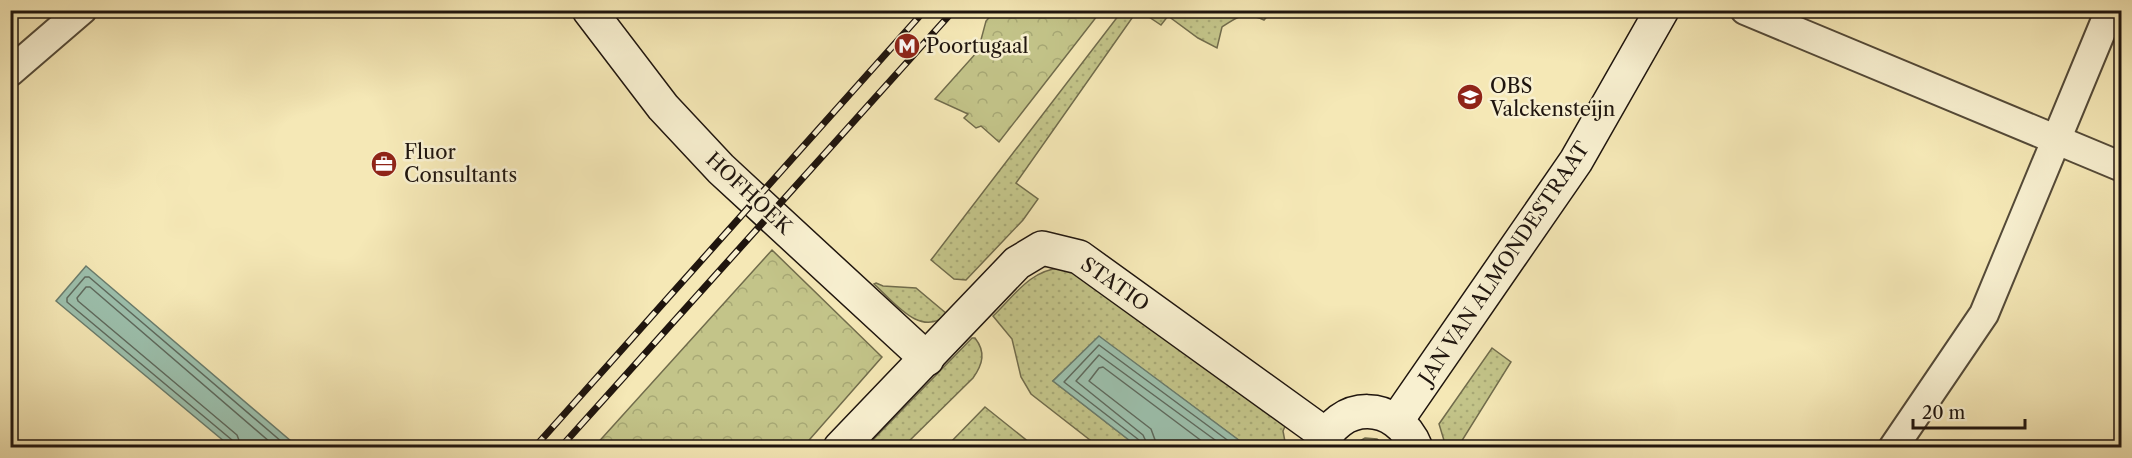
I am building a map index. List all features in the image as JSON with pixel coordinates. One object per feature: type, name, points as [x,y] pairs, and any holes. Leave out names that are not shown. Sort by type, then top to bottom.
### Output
[{"type":"street","points":[[10,72],[82,10]]},
{"type":"street","name":"HOFHOEK","points":[[589,10],[663,107],[721,169],[927,359]]},
{"type":"street","name":"JAN VAN ALMONDESTRAAT","points":[[1397,420],[1576,161],[1662,10]]},
{"type":"street","points":[[1745,10],[2121,167]]},
{"type":"street","points":[[1893,447],[1984,314],[2058,141],[2110,10]]},
{"type":"street","name":"STATIO","points":[[840,447],[1017,263],[1042,248],[1079,257],[1323,441]]},
{"type":"street","points":[[1323,441],[1342,418],[1353,413],[1376,412],[1397,420],[1406,429],[1416,447]]},
{"type":"green space","points":[[996,10],[1101,11],[999,142],[981,126],[976,128],[964,118],[968,114],[935,99],[978,51],[986,21]]},
{"type":"green space","points":[[1272,10],[1264,20],[1247,15],[1222,27],[1217,48],[1198,38],[1168,16],[1161,25],[1140,11]]},
{"type":"green space","points":[[1122,11],[1137,11],[1016,183],[1038,199],[1023,220],[966,280],[954,279],[931,260]]},
{"type":"green space","points":[[772,250],[882,357],[803,447],[594,447]]},
{"type":"green space","points":[[1061,268],[1071,272],[1286,424],[1283,431],[1286,447],[1248,447],[1099,337],[1053,381],[1138,447],[1099,447],[1031,394],[1021,377],[1012,339],[993,316],[1031,279],[1050,270]]},
{"type":"green space","points":[[874,284],[883,286],[916,288],[947,314],[937,321],[918,320],[899,308]]},
{"type":"green space","points":[[972,338],[975,338],[982,353],[981,363],[973,378],[903,447],[866,447]]},
{"type":"green space","points":[[1492,348],[1511,362],[1458,447],[1446,447],[1439,424]]},
{"type":"green space","points":[[985,407],[1035,447],[946,447]]},
{"type":"green space","points":[[1365,438],[1377,439],[1387,447],[1349,447]]},
{"type":"water","points":[[86,266],[298,447],[231,447],[56,301]]},
{"type":"water","points":[[1099,336],[1248,447],[1138,447],[1053,381]]},
{"type":"railway","points":[[534,448],[925,10]]},
{"type":"railway","points":[[560,448],[954,10]]},
{"type":"place","name":"Poortugaal","points":[[907,46]]},
{"type":"place","name":"OBS Valckensteijn","points":[[1470,97]]},
{"type":"place","name":"Fluor Consultants","points":[[384,164]]}]
